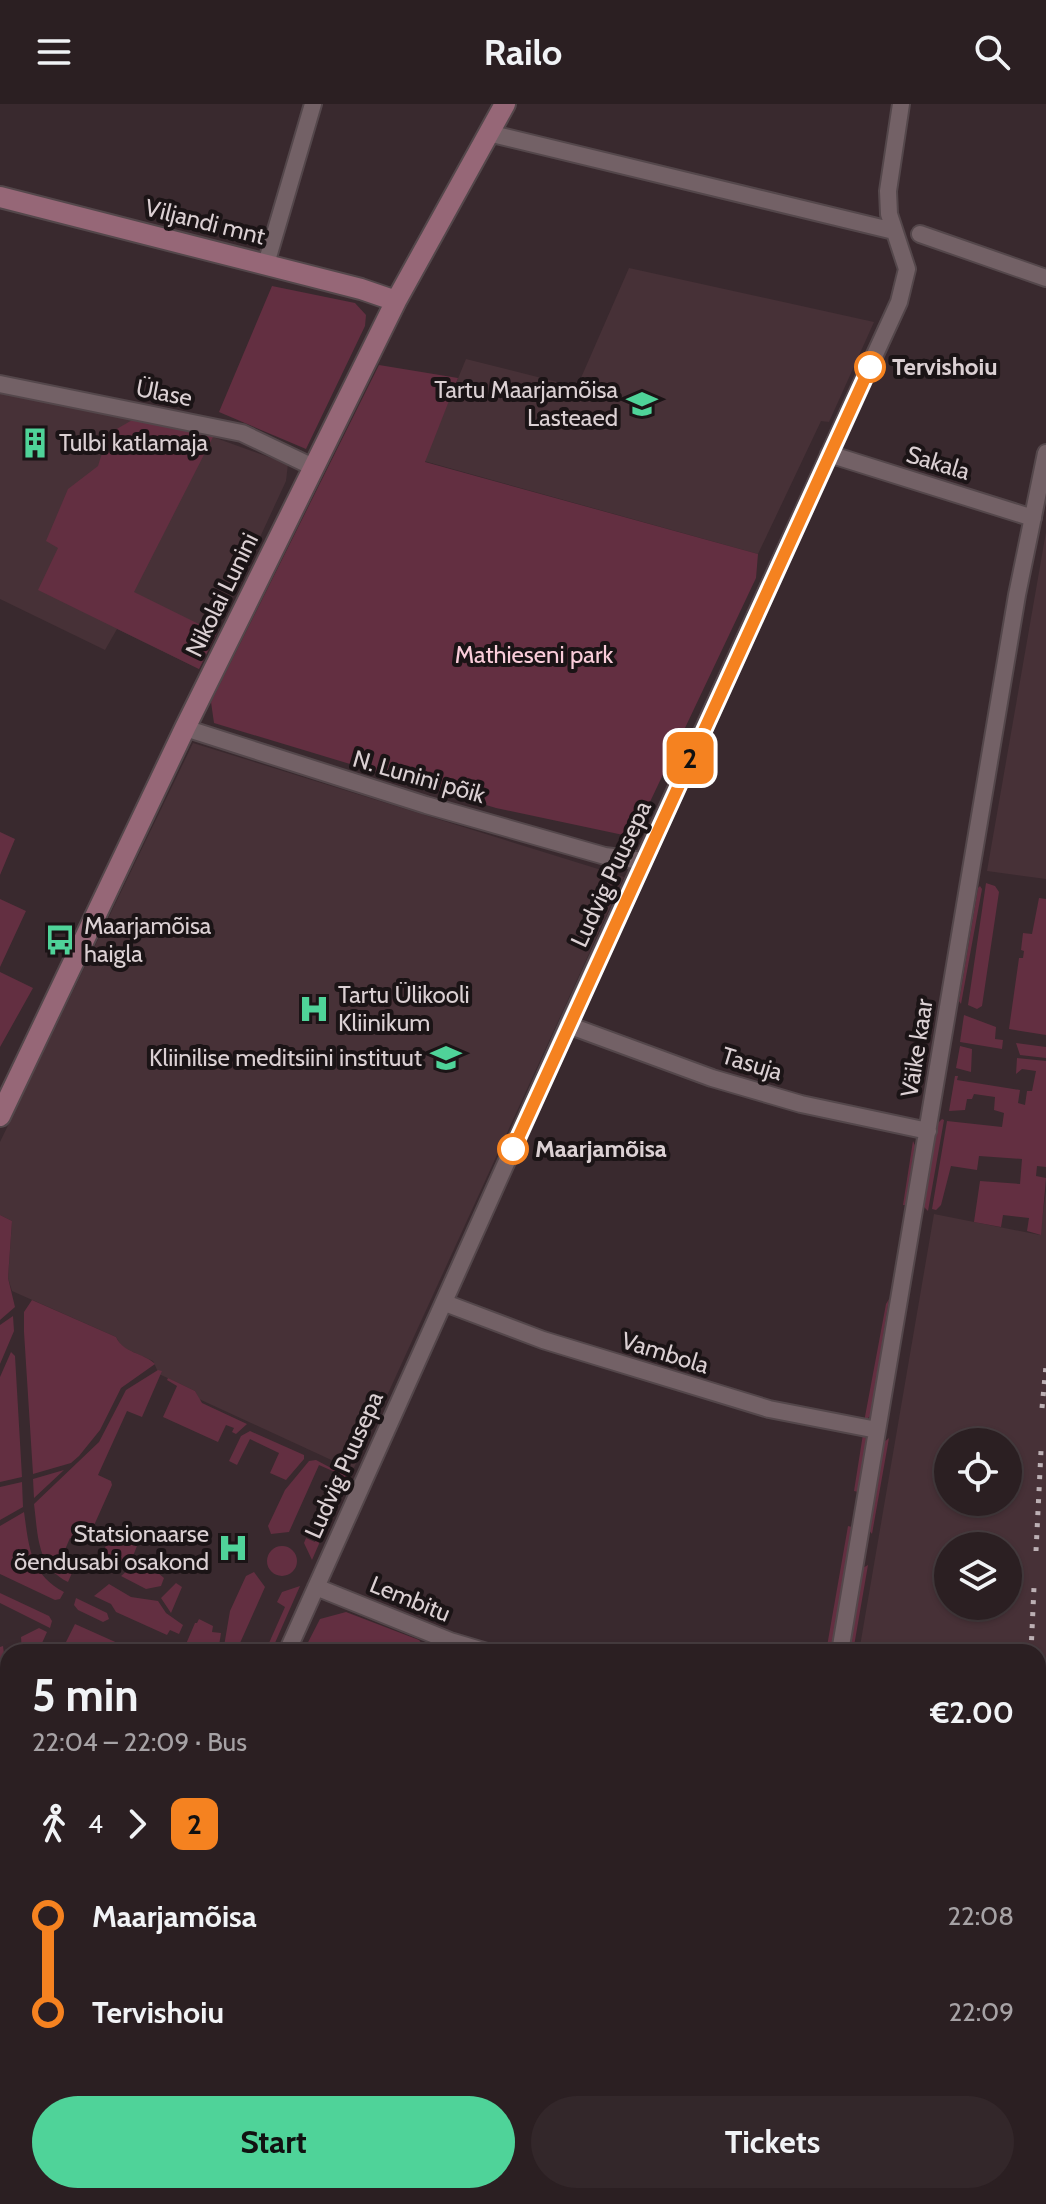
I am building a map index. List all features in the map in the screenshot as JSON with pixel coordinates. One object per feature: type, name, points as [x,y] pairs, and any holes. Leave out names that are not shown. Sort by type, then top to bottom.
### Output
[{"type":"street","points":[[266,264],[313,104]]},
{"type":"street","name":"Nikolai Lunini","points":[[0,1116],[313,467],[396,301],[505,104]]},
{"type":"street","name":"Ludvig Puusepa","points":[[291,1644],[568,1025],[899,302],[907,269],[889,214],[888,191],[901,104]]},
{"type":"street","points":[[488,133],[894,231]]},
{"type":"street","name":"Viljandi mnt","points":[[0,197],[266,264],[396,301]]},
{"type":"street","points":[[920,234],[1046,278]]},
{"type":"street","name":"Ülase","points":[[0,384],[242,433],[313,467]]},
{"type":"street","name":"Väike kaar","points":[[841,1644],[1017,595],[1046,453]]},
{"type":"street","name":"Sakala","points":[[829,454],[1033,518]]},
{"type":"street","name":"N. Lunini põik","points":[[185,728],[426,805],[605,856],[643,861]]},
{"type":"street","name":"Tasuja","points":[[568,1025],[712,1078],[801,1104],[928,1131]]},
{"type":"street","name":"Vambola","points":[[445,1303],[543,1340],[755,1405],[877,1430]]},
{"type":"street","name":"Lembitu","points":[[316,1587],[460,1644]]},
{"type":"shaded area","name":"Tartu Maarjamõisa Lasteaed","points":[[629,268],[874,322],[829,422],[821,421],[758,554],[424,461],[466,359],[577,387]]},
{"type":"shaded area","points":[[0,392],[213,437],[288,464],[286,481],[199,669],[117,629],[105,650],[0,599]]},
{"type":"shaded area","points":[[1046,532],[1046,879],[987,871]]},
{"type":"shaded area","name":"Tartu Ülikooli Kliinikum","points":[[193,743],[624,877],[353,1470],[199,1399],[195,1391],[159,1374],[153,1361],[122,1347],[116,1337],[12,1291],[8,1278],[12,1221],[0,1215],[0,1142]]},
{"type":"shaded area","points":[[1046,1190],[1046,1644],[860,1644],[934,1214],[1040,1235]]},
{"type":"green space","points":[[272,286],[355,303],[366,315],[365,326],[306,449],[219,412]]},
{"type":"green space","name":"Mathieseni park","points":[[379,365],[458,378],[425,462],[758,554],[756,578],[640,823],[628,836],[496,808],[214,723],[211,702]]},
{"type":"green space","points":[[134,419],[213,437],[134,592],[217,633],[199,669],[38,590],[58,548],[46,541],[68,489],[98,466],[108,434]]},
{"type":"green space","points":[[0,832],[15,839],[0,875]]},
{"type":"green space","points":[[986,883],[995,886],[999,892],[982,1006],[977,1009],[968,1005]]},
{"type":"green space","points":[[980,886],[982,889],[961,1004],[959,1001]]},
{"type":"green space","points":[[1039,898],[1046,899],[1046,1035],[1009,1029],[1019,958],[1023,958],[1023,933],[1032,934]]},
{"type":"green space","points":[[0,899],[26,911],[0,967]]},
{"type":"green space","points":[[0,972],[33,988],[0,1047]]},
{"type":"green space","points":[[964,1015],[996,1027],[995,1039],[1003,1040],[1002,1049],[960,1042]]},
{"type":"green space","points":[[1016,1043],[1046,1047],[1046,1058],[1020,1055]]},
{"type":"green space","points":[[960,1046],[972,1049],[971,1072],[956,1068]]},
{"type":"green space","points":[[1017,1058],[1046,1061],[1046,1167],[1037,1166],[1036,1176],[1046,1178],[1041,1235],[1027,1231],[1029,1218],[1003,1215],[1001,1227],[974,1222],[980,1181],[1020,1184],[1022,1159],[979,1156],[977,1170],[951,1166],[941,1205],[936,1210],[932,1209],[947,1121],[1002,1127],[1004,1113],[994,1110],[995,1097],[974,1094],[972,1099],[967,1099],[965,1110],[949,1111],[955,1076],[958,1076],[957,1080],[1020,1090],[1018,1103],[1025,1105],[1027,1091],[1032,1091],[1036,1071],[1022,1069],[1016,1074]]},
{"type":"green space","points":[[942,1119],[928,1211],[924,1207],[924,1199],[938,1123]]},
{"type":"green space","points":[[913,1141],[917,1150],[908,1205],[903,1205]]},
{"type":"green space","points":[[0,1215],[12,1221],[8,1278],[15,1307],[0,1320]]},
{"type":"green space","points":[[889,1299],[871,1415],[864,1422],[886,1304]]},
{"type":"green space","points":[[32,1300],[116,1337],[129,1350],[155,1364],[121,1388],[100,1430],[79,1456],[71,1463],[33,1474],[24,1332],[24,1312]]},
{"type":"green space","points":[[13,1316],[14,1331],[0,1364],[0,1325]]},
{"type":"green space","points":[[11,1352],[15,1356],[22,1477],[0,1482],[0,1377]]},
{"type":"green space","points":[[158,1370],[162,1371],[142,1417],[127,1411],[98,1475],[111,1481],[112,1485],[87,1541],[84,1543],[70,1538],[61,1559],[75,1566],[68,1582],[50,1568],[45,1559],[38,1539],[34,1504],[99,1442],[126,1390]]},
{"type":"green space","points":[[168,1378],[195,1391],[202,1403],[247,1424],[236,1434],[232,1432],[234,1428],[226,1425],[218,1442],[163,1417],[177,1386]]},
{"type":"green space","points":[[250,1431],[304,1455],[304,1459],[286,1480],[270,1473],[279,1453],[250,1439],[237,1465],[229,1461],[241,1436]]},
{"type":"green space","points":[[863,1434],[867,1440],[858,1492],[854,1491]]},
{"type":"green space","points":[[889,1438],[872,1534],[868,1529],[883,1443]]},
{"type":"green space","points":[[316,1460],[348,1477],[312,1560],[304,1543],[306,1538],[315,1542],[344,1476],[319,1465],[289,1532],[271,1534],[268,1526],[285,1490],[309,1461]]},
{"type":"green space","points":[[64,1470],[34,1498],[33,1479]]},
{"type":"green space","points":[[22,1482],[23,1507],[0,1520],[0,1487]]},
{"type":"green space","points":[[24,1512],[33,1558],[44,1577],[64,1592],[60,1599],[55,1600],[0,1574],[0,1526]]},
{"type":"green space","points":[[848,1526],[852,1527],[832,1644],[827,1644]]},
{"type":"green space","points":[[111,1534],[137,1546],[133,1556],[115,1564],[101,1557]]},
{"type":"green space","points":[[282,1546],[293,1550],[297,1561],[293,1572],[282,1576],[271,1572],[267,1561],[271,1550]]},
{"type":"green space","points":[[868,1565],[854,1644],[848,1644],[861,1569]]},
{"type":"green space","points":[[145,1568],[164,1578],[161,1586],[146,1589],[121,1576],[128,1570]]},
{"type":"green space","points":[[254,1572],[265,1587],[240,1644],[224,1644],[230,1611],[246,1576]]},
{"type":"green space","points":[[176,1583],[182,1587],[171,1613],[161,1598]]},
{"type":"green space","points":[[109,1584],[131,1597],[158,1601],[166,1613],[183,1625],[179,1634],[170,1630],[167,1635],[116,1612],[111,1604],[94,1596]]},
{"type":"green space","points":[[300,1586],[275,1644],[269,1644],[285,1607],[277,1602],[282,1592]]},
{"type":"green space","points":[[0,1593],[49,1616],[52,1621],[50,1628],[0,1603]]},
{"type":"green space","points":[[76,1598],[107,1613],[109,1619],[103,1622],[78,1610],[74,1605]]},
{"type":"green space","points":[[346,1612],[419,1640],[422,1644],[307,1644],[320,1619]]},
{"type":"green space","points":[[199,1619],[213,1626],[212,1632],[221,1633],[219,1644],[186,1644]]},
{"type":"green space","points":[[75,1624],[120,1644],[65,1644]]},
{"type":"green space","points":[[39,1628],[47,1632],[42,1644],[21,1644],[21,1637]]},
{"type":"railway","points":[[1042,1408],[1046,1366]]},
{"type":"railway","points":[[1036,1551],[1041,1451]]},
{"type":"railway","points":[[1031,1644],[1034,1587]]},
{"type":"bus line","name":"2","points":[[513,1149],[870,367]]},
{"type":"place","name":"Tervishoiu","points":[[870,367]]},
{"type":"place","name":"Tartu Maarjamõisa Lasteaed","points":[[642,404]]},
{"type":"place","name":"Tulbi katlamaja","points":[[35,443]]},
{"type":"place","name":"Maarjamõisa haigla","points":[[60,940]]},
{"type":"place","name":"Tartu Ülikooli Kliinikum","points":[[314,1009]]},
{"type":"place","name":"Kliinilise meditsiini instituut","points":[[446,1058]]},
{"type":"place","name":"Maarjamõisa","points":[[513,1149]]},
{"type":"place","name":"Statsionaarse õendusabi osakond","points":[[233,1548]]}]
